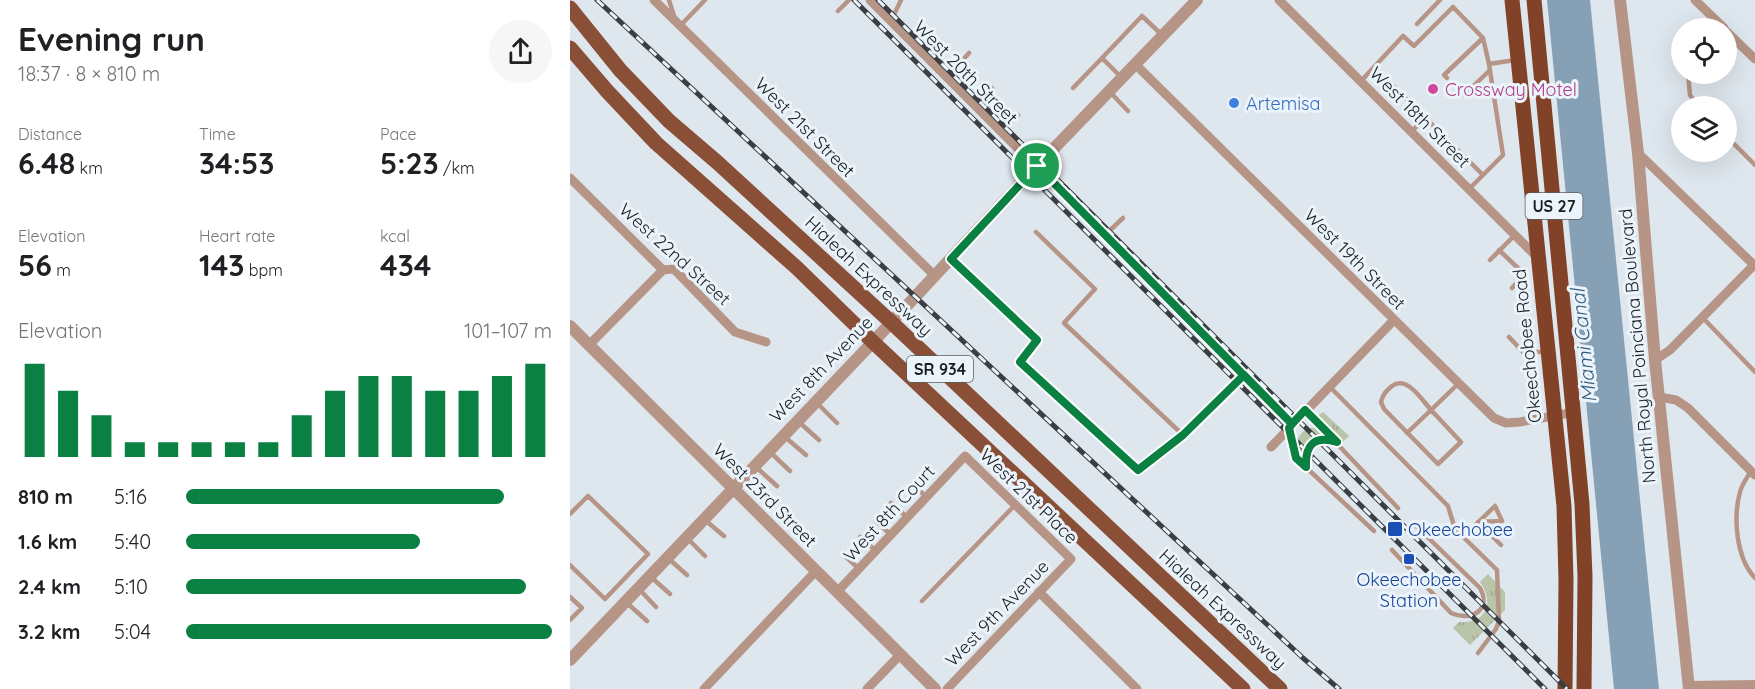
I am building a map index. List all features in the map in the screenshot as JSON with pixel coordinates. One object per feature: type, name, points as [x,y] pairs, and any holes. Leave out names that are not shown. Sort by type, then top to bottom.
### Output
[{"type":"highway","name":"Okeechobee Road","points":[[1512,0],[1564,516],[1565,689]]},
{"type":"highway","name":"US 27","points":[[1534,0],[1575,412],[1584,540],[1584,689]]},
{"type":"main road","name":"Hialeah Expressway","points":[[570,8],[602,49],[669,120],[891,322],[1280,689]]},
{"type":"main road","name":"SR 934","points":[[570,48],[656,143],[797,268],[1243,689]]},
{"type":"street","name":"West 21st Street","points":[[654,0],[934,276]]},
{"type":"street","name":"West 20th Street","points":[[870,0],[1244,375],[1291,426]]},
{"type":"street","name":"West 8th Avenue","points":[[570,660],[1197,0]]},
{"type":"street","name":"West 18th Street","points":[[1279,0],[1538,258]]},
{"type":"street","name":"North Royal Poinciana Boulevard","points":[[1620,0],[1638,153],[1654,360],[1689,688]]},
{"type":"street","points":[[1695,0],[1713,18]]},
{"type":"street","points":[[1737,42],[1755,59]]},
{"type":"street","name":"West 19th Street","points":[[1135,64],[1393,321],[1494,418],[1506,423],[1575,412]]},
{"type":"street","points":[[1638,153],[1755,265],[1666,353],[1654,360]]},
{"type":"street","name":"West 22nd Street","points":[[570,177],[663,270],[674,269],[735,332],[766,342]]},
{"type":"street","points":[[589,345],[663,270]]},
{"type":"street","points":[[1271,447],[1393,321]]},
{"type":"street","name":"West 23rd Street","points":[[571,329],[733,487],[934,689]]},
{"type":"street","points":[[1659,397],[1676,400],[1688,408],[1753,473]]},
{"type":"street","name":"West 8th Court","points":[[837,592],[965,456]]},
{"type":"street","name":"West 21st Place","points":[[965,456],[1071,559]]},
{"type":"street","name":"West 9th Avenue","points":[[947,689],[1071,559]]},
{"type":"street","points":[[704,689],[816,571]]},
{"type":"street","points":[[1039,592],[1137,689]]},
{"type":"street","points":[[867,689],[900,655]]},
{"type":"street","points":[[1689,688],[1755,686]]},
{"type":"lane","points":[[669,0],[678,23],[701,1]]},
{"type":"lane","points":[[838,11],[849,0]]},
{"type":"lane","points":[[891,21],[901,0]]},
{"type":"lane","points":[[1417,24],[1440,0]]},
{"type":"lane","points":[[1360,81],[1403,36],[1414,46],[1453,8],[1483,38],[1503,155],[1469,189]]},
{"type":"lane","points":[[1073,88],[1142,16],[1163,35]]},
{"type":"lane","points":[[1447,78],[1444,75],[1483,38]]},
{"type":"lane","points":[[947,77],[969,53]]},
{"type":"lane","points":[[1102,58],[1122,78]]},
{"type":"lane","points":[[1489,64],[1518,60]]},
{"type":"lane","points":[[1374,67],[1483,175]]},
{"type":"lane","points":[[1461,92],[1464,95],[1489,71]]},
{"type":"lane","points":[[975,105],[992,88]]},
{"type":"lane","points":[[1109,91],[1128,111]]},
{"type":"lane","points":[[1002,132],[1018,115]]},
{"type":"lane","points":[[1411,132],[1426,117]]},
{"type":"lane","points":[[1737,147],[1755,165]]},
{"type":"lane","points":[[1105,236],[1123,218]]},
{"type":"lane","points":[[1036,232],[1095,289],[1064,323],[1183,435]]},
{"type":"lane","points":[[1490,260],[1515,235]]},
{"type":"lane","points":[[1499,250],[1520,270],[1520,279],[1512,288]]},
{"type":"lane","points":[[951,259],[1037,340],[1020,362],[1138,470],[1183,435],[1244,375]]},
{"type":"lane","points":[[1702,318],[1755,372]]},
{"type":"lane","points":[[1509,337],[1523,352],[1547,352]]},
{"type":"lane","points":[[1401,382],[1408,385],[1431,410],[1461,442],[1438,464],[1384,409],[1381,402],[1384,393],[1395,383],[1401,382]]},
{"type":"lane","points":[[1407,433],[1458,384]]},
{"type":"lane","points":[[1329,387],[1448,506],[1452,524],[1497,570],[1499,621],[1496,629],[1478,653]]},
{"type":"lane","points":[[815,401],[837,423]]},
{"type":"lane","points":[[1305,410],[1398,508]]},
{"type":"lane","points":[[797,420],[819,440]]},
{"type":"lane","points":[[1291,426],[1296,458],[1374,531]]},
{"type":"lane","points":[[783,435],[806,455]]},
{"type":"lane","points":[[1306,467],[1308,448],[1315,442],[1325,438],[1337,442]]},
{"type":"lane","points":[[768,450],[789,471]]},
{"type":"lane","points":[[754,465],[777,486]]},
{"type":"lane","points":[[1753,473],[1740,491],[1737,524],[1747,570],[1755,578]]},
{"type":"lane","points":[[913,484],[926,497]]},
{"type":"lane","points":[[570,514],[588,496],[648,554],[606,599],[570,565]]},
{"type":"lane","points":[[891,503],[907,517]]},
{"type":"lane","points":[[921,601],[1015,505]]},
{"type":"lane","points":[[1463,537],[1478,522],[1486,514],[1495,506],[1502,521],[1478,522]]},
{"type":"lane","points":[[704,518],[724,536]]},
{"type":"lane","points":[[876,521],[891,535]]},
{"type":"lane","points":[[1478,522],[1501,545]]},
{"type":"lane","points":[[1392,550],[1451,613],[1461,618],[1474,616],[1481,609],[1484,597],[1478,584],[1416,526]]},
{"type":"lane","points":[[686,537],[705,556]]},
{"type":"lane","points":[[860,537],[876,551]]},
{"type":"lane","points":[[843,554],[859,569]]},
{"type":"lane","points":[[667,557],[687,575]]},
{"type":"lane","points":[[649,576],[670,594]]},
{"type":"lane","points":[[638,588],[657,607]]},
{"type":"lane","points":[[570,597],[582,608],[570,620]]},
{"type":"lane","points":[[625,602],[647,621]]},
{"type":"green space","points":[[1323,412],[1349,436],[1343,442],[1320,418],[1319,415]]},
{"type":"green space","points":[[1308,428],[1314,428],[1323,434],[1313,439],[1299,453],[1298,439]]},
{"type":"green space","points":[[1488,574],[1505,592],[1505,610],[1470,645],[1453,628],[1459,622],[1476,620],[1485,611],[1487,597],[1480,582]]},
{"type":"water","name":"Miami Canal","points":[[1547,0],[1590,0],[1659,689],[1614,689]]},
{"type":"railway","points":[[597,0],[1339,689]]},
{"type":"railway","points":[[854,0],[1545,689]]},
{"type":"railway","points":[[878,0],[1567,689]]},
{"type":"place","name":"Crossway Motel","points":[[1433,89]]},
{"type":"place","name":"Artemisa","points":[[1234,103]]},
{"type":"place","name":"Okeechobee","points":[[1395,529]]},
{"type":"place","name":"Okeechobee Station","points":[[1409,559]]},
{"type":"route","points":[[1037,166],[951,259],[1037,340],[1020,362],[1138,470],[1183,435],[1244,375],[1292,424],[1305,410],[1337,442],[1325,438],[1315,442],[1308,448],[1306,467],[1296,458],[1289,428],[1292,424],[1037,166]]}]
